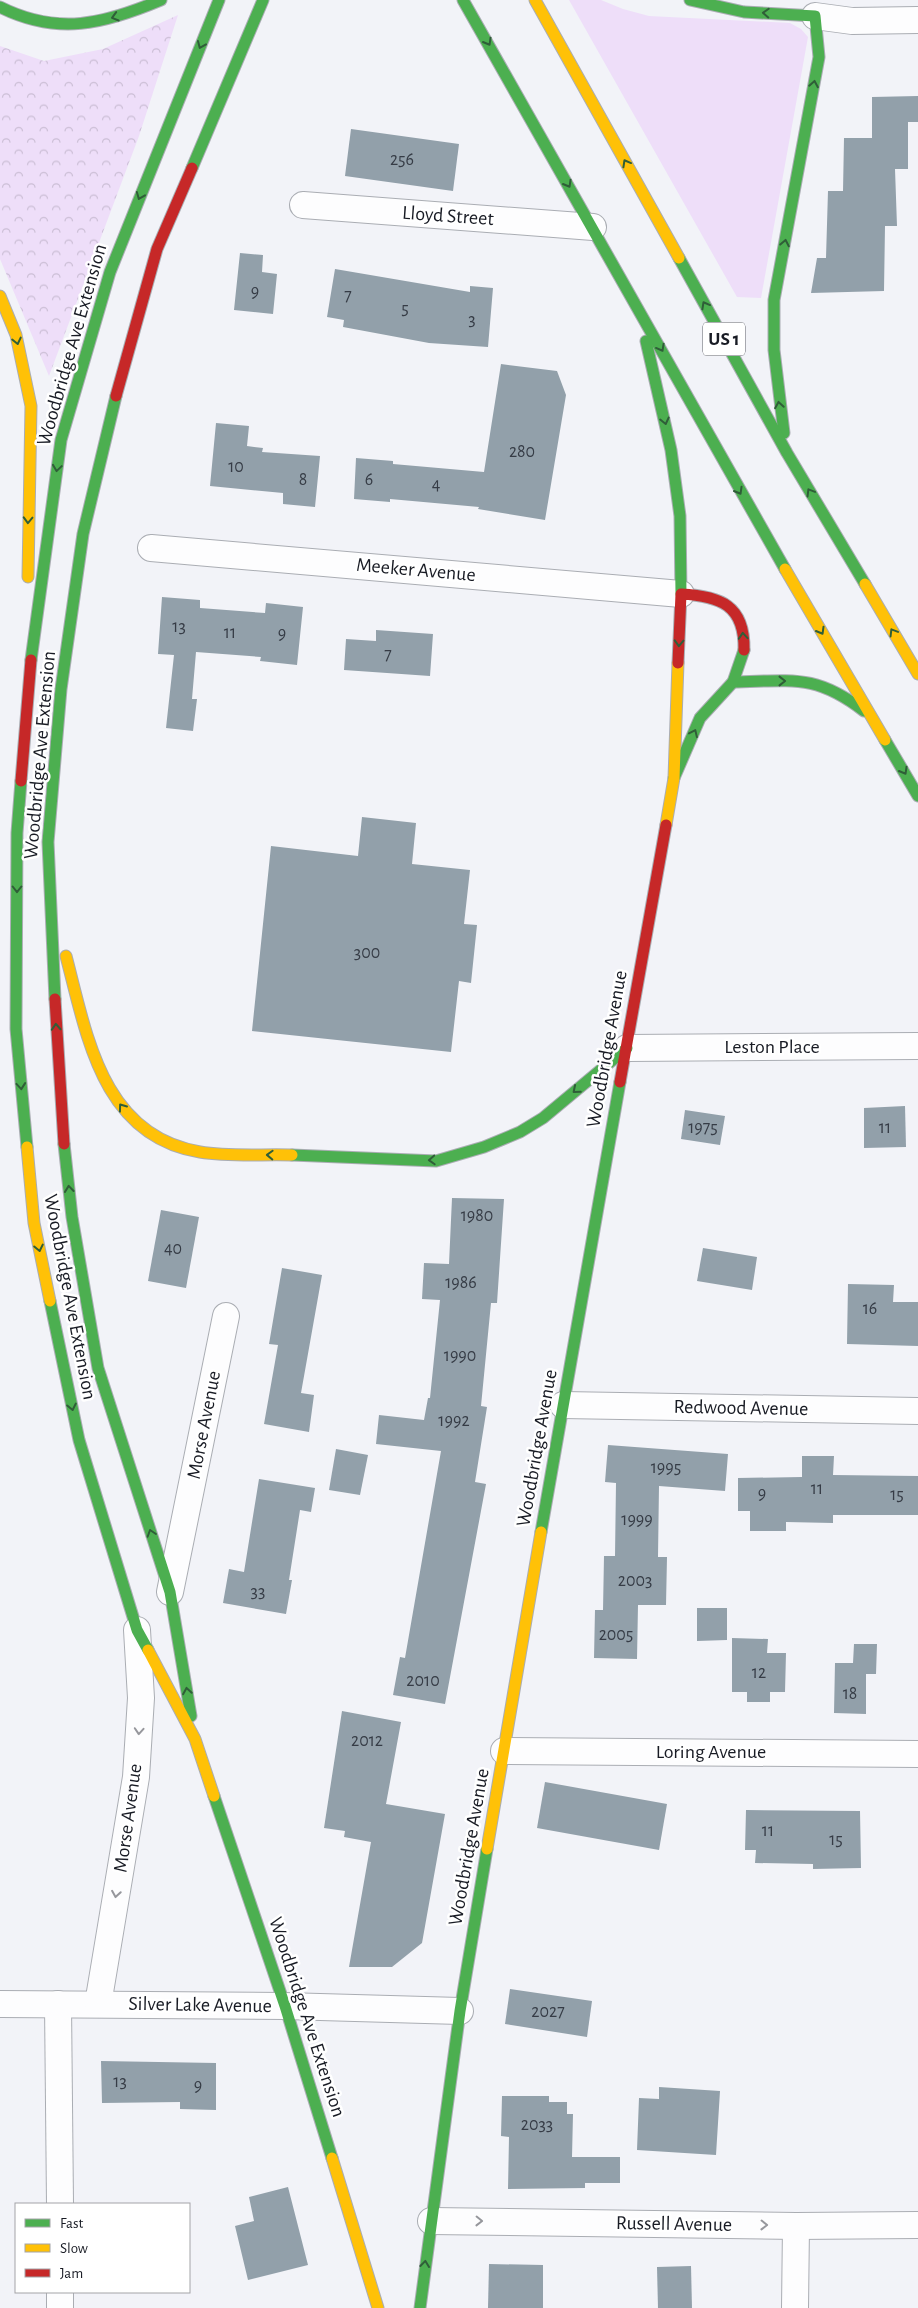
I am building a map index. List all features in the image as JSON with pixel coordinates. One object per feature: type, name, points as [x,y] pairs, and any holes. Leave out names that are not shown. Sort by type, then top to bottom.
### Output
[{"type":"main road","points":[[0,7],[33,21],[74,24],[110,19],[161,0]]},
{"type":"main road","name":"Woodbridge Ave Extension","points":[[220,0],[110,272],[61,440],[28,683],[17,832],[16,1029],[34,1223],[79,1440],[137,1630],[194,1739],[285,2006],[378,2308]]},
{"type":"main road","name":"Woodbridge Ave Extension","points":[[194,1739],[170,1592],[98,1368],[74,1226],[60,1105],[48,842],[61,689],[83,534],[119,383],[157,249],[263,0]]},
{"type":"main road","points":[[464,0],[593,227],[729,473],[918,796]]},
{"type":"main road","name":"US 1","points":[[535,0],[787,453],[917,669]]},
{"type":"main road","points":[[690,0],[744,12],[816,12],[819,56],[774,300],[774,350],[778,399],[787,453]]},
{"type":"main road","points":[[0,296],[16,335],[31,406],[28,683]]},
{"type":"main road","name":"Woodbridge Avenue","points":[[420,2308],[430,2221],[460,2011],[563,1405],[674,778],[681,594],[680,516],[672,450],[637,306]]},
{"type":"main road","points":[[674,778],[704,713],[733,682],[743,658],[745,632],[737,613],[721,601],[704,595],[681,594]]},
{"type":"main road","points":[[733,682],[786,681],[822,685],[842,694],[872,717]]},
{"type":"main road","points":[[48,842],[68,970],[87,1035],[108,1088],[132,1120],[160,1139],[200,1152],[436,1160],[484,1147],[520,1132],[542,1118],[627,1048]]},
{"type":"street","points":[[816,12],[852,21],[918,20]]},
{"type":"street","name":"Lloyd Street","points":[[303,205],[593,227]]},
{"type":"street","name":"Meeker Avenue","points":[[151,548],[681,594]]},
{"type":"street","name":"Leston Place","points":[[627,1048],[918,1046]]},
{"type":"street","name":"Morse Avenue","points":[[170,1592],[226,1316]]},
{"type":"street","name":"Redwood Avenue","points":[[563,1405],[918,1411]]},
{"type":"street","name":"Morse Avenue","points":[[98,2004],[136,1777],[141,1698],[137,1630]]},
{"type":"street","name":"Loring Avenue","points":[[504,1751],[918,1754]]},
{"type":"street","name":"Silver Lake Avenue","points":[[0,2004],[285,2006],[460,2011]]},
{"type":"street","points":[[58,2004],[60,2203]]},
{"type":"street","name":"Russell Avenue","points":[[430,2221],[796,2226],[918,2225]]},
{"type":"street","points":[[795,2308],[796,2226]]},
{"type":"street","points":[[60,2293],[60,2308]]},
{"type":"green space","points":[[569,0],[601,0],[623,9],[649,16],[790,23],[801,29],[808,37],[761,298],[737,297]]},
{"type":"green space","points":[[178,15],[139,136],[49,376],[0,259],[0,46],[44,61],[103,49]]},
{"type":"building","points":[[918,96],[918,122],[908,122],[908,169],[895,169],[897,226],[885,226],[884,291],[811,293],[817,258],[826,258],[828,191],[843,191],[844,138],[872,138],[872,97]]},
{"type":"building","points":[[351,129],[459,144],[453,191],[345,176]]},
{"type":"building","points":[[240,253],[263,255],[262,272],[277,274],[273,314],[234,310]]},
{"type":"building","points":[[335,269],[470,292],[470,286],[493,288],[488,347],[429,343],[343,327],[344,320],[327,317]]},
{"type":"building","points":[[501,364],[557,371],[566,395],[545,520],[478,509],[479,507],[390,499],[390,502],[354,499],[356,458],[393,461],[393,464],[484,472]]},
{"type":"building","points":[[216,423],[249,426],[247,446],[263,448],[262,452],[320,456],[315,507],[283,504],[283,493],[210,486]]},
{"type":"building","points":[[162,597],[200,600],[200,608],[265,613],[266,603],[303,607],[297,665],[260,661],[261,657],[196,652],[192,699],[197,699],[193,731],[166,728],[174,655],[158,654]]},
{"type":"building","points":[[376,630],[433,634],[430,676],[344,670],[346,639],[376,641]]},
{"type":"building","points":[[362,817],[416,823],[412,864],[470,870],[464,924],[477,925],[471,983],[459,981],[451,1052],[252,1031],[271,846],[358,856]]},
{"type":"building","points":[[905,1106],[906,1147],[864,1148],[864,1108]]},
{"type":"building","points":[[685,1110],[725,1116],[720,1145],[681,1139]]},
{"type":"building","points":[[452,1198],[504,1199],[497,1303],[491,1303],[481,1406],[487,1407],[475,1482],[486,1484],[445,1704],[393,1695],[400,1657],[405,1658],[441,1451],[376,1444],[379,1415],[424,1420],[428,1398],[430,1398],[440,1300],[422,1299],[424,1263],[449,1264]]},
{"type":"building","points":[[161,1210],[199,1217],[186,1288],[148,1281]]},
{"type":"building","points":[[703,1248],[757,1257],[752,1290],[697,1281]]},
{"type":"building","points":[[282,1268],[322,1275],[301,1393],[314,1395],[309,1432],[264,1424],[278,1345],[269,1344]]},
{"type":"building","points":[[848,1284],[894,1285],[893,1302],[918,1302],[918,1346],[847,1344]]},
{"type":"building","points":[[608,1445],[728,1454],[725,1491],[659,1486],[658,1557],[667,1557],[666,1605],[638,1605],[637,1659],[594,1658],[595,1610],[603,1610],[604,1556],[615,1556],[616,1483],[605,1482]]},
{"type":"building","points":[[336,1449],[368,1455],[360,1495],[329,1490]]},
{"type":"building","points":[[802,1456],[834,1456],[833,1475],[918,1476],[918,1515],[833,1515],[833,1523],[786,1522],[786,1531],[750,1531],[750,1511],[738,1511],[738,1478],[802,1477]]},
{"type":"building","points":[[259,1479],[315,1488],[311,1512],[300,1510],[289,1580],[292,1580],[286,1614],[223,1603],[229,1569],[244,1572]]},
{"type":"building","points":[[697,1608],[727,1608],[727,1640],[697,1641]]},
{"type":"building","points":[[732,1638],[768,1639],[767,1653],[786,1653],[785,1692],[770,1692],[770,1702],[747,1702],[747,1692],[732,1692]]},
{"type":"building","points":[[854,1644],[877,1644],[876,1674],[866,1674],[866,1714],[834,1713],[835,1663],[853,1663]]},
{"type":"building","points":[[342,1711],[401,1722],[386,1804],[445,1814],[422,1943],[392,1967],[349,1967],[371,1842],[344,1837],[345,1831],[324,1828]]},
{"type":"building","points":[[545,1782],[667,1804],[659,1850],[537,1828]]},
{"type":"building","points":[[746,1810],[860,1811],[861,1868],[813,1869],[813,1864],[755,1863],[756,1850],[745,1850]]},
{"type":"building","points":[[510,1989],[592,2001],[587,2037],[505,2024]]},
{"type":"building","points":[[101,2061],[216,2063],[216,2110],[180,2109],[180,2102],[102,2103]]},
{"type":"building","points":[[659,2087],[720,2091],[716,2155],[637,2150],[639,2098],[659,2099]]},
{"type":"building","points":[[502,2096],[549,2096],[549,2102],[567,2102],[567,2114],[573,2114],[572,2157],[620,2157],[620,2183],[585,2183],[585,2188],[508,2189],[509,2137],[501,2136]]},
{"type":"building","points":[[288,2187],[308,2265],[248,2280],[235,2226],[254,2221],[249,2197]]},
{"type":"building","points":[[489,2264],[543,2265],[543,2308],[488,2308]]},
{"type":"building","points":[[691,2266],[692,2308],[658,2308],[657,2267]]},
{"type":"traffic: fast","points":[[0,7],[42,22],[61,24],[100,20],[161,0]]},
{"type":"traffic: fast","points":[[31,660],[61,440],[110,272],[219,0]]},
{"type":"traffic: fast","points":[[192,168],[263,0]]},
{"type":"traffic: fast","points":[[463,0],[785,569]]},
{"type":"traffic: fast","points":[[690,0],[744,12],[815,16],[819,57],[774,300],[774,350],[784,433]]},
{"type":"traffic: fast","points":[[679,258],[787,453],[865,584]]},
{"type":"traffic: fast","points":[[646,341],[671,450],[680,516],[681,594]]},
{"type":"traffic: fast","points":[[55,999],[48,842],[61,689],[83,534],[116,396]]},
{"type":"traffic: fast","points":[[674,778],[700,718],[733,682],[744,650]]},
{"type":"traffic: fast","points":[[733,682],[787,681],[816,685],[831,690],[864,711]]},
{"type":"traffic: fast","points":[[885,740],[918,796]]},
{"type":"traffic: fast","points":[[21,781],[17,833],[16,1029],[27,1147]]},
{"type":"traffic: fast","points":[[292,1155],[436,1161],[484,1147],[520,1132],[543,1118],[627,1048]]},
{"type":"traffic: fast","points":[[541,1532],[620,1082]]},
{"type":"traffic: fast","points":[[64,1144],[72,1217],[98,1368],[170,1592],[191,1716]]},
{"type":"traffic: fast","points":[[50,1301],[79,1440],[137,1630],[148,1650]]},
{"type":"traffic: fast","points":[[214,1796],[285,2006],[332,2158]]},
{"type":"traffic: fast","points":[[420,2308],[460,2011],[487,1849]]},
{"type":"traffic: slow","points":[[535,0],[679,258]]},
{"type":"traffic: slow","points":[[0,296],[16,335],[31,406],[28,577]]},
{"type":"traffic: slow","points":[[785,569],[885,740]]},
{"type":"traffic: slow","points":[[865,584],[918,674]]},
{"type":"traffic: slow","points":[[666,825],[674,778],[678,663]]},
{"type":"traffic: slow","points":[[66,956],[82,1018],[104,1078],[120,1104],[141,1126],[167,1142],[200,1152],[234,1155],[292,1155]]},
{"type":"traffic: slow","points":[[27,1147],[34,1223],[50,1301]]},
{"type":"traffic: slow","points":[[487,1849],[541,1532]]},
{"type":"traffic: slow","points":[[148,1650],[195,1739],[214,1796]]},
{"type":"traffic: slow","points":[[332,2158],[378,2308]]},
{"type":"traffic: jam","points":[[116,396],[157,249],[192,168]]},
{"type":"traffic: jam","points":[[678,663],[681,594],[707,597],[728,606],[735,613],[740,623],[744,650]]},
{"type":"traffic: jam","points":[[21,781],[31,660]]},
{"type":"traffic: jam","points":[[620,1082],[666,825]]},
{"type":"traffic: jam","points":[[55,999],[64,1144]]}]
